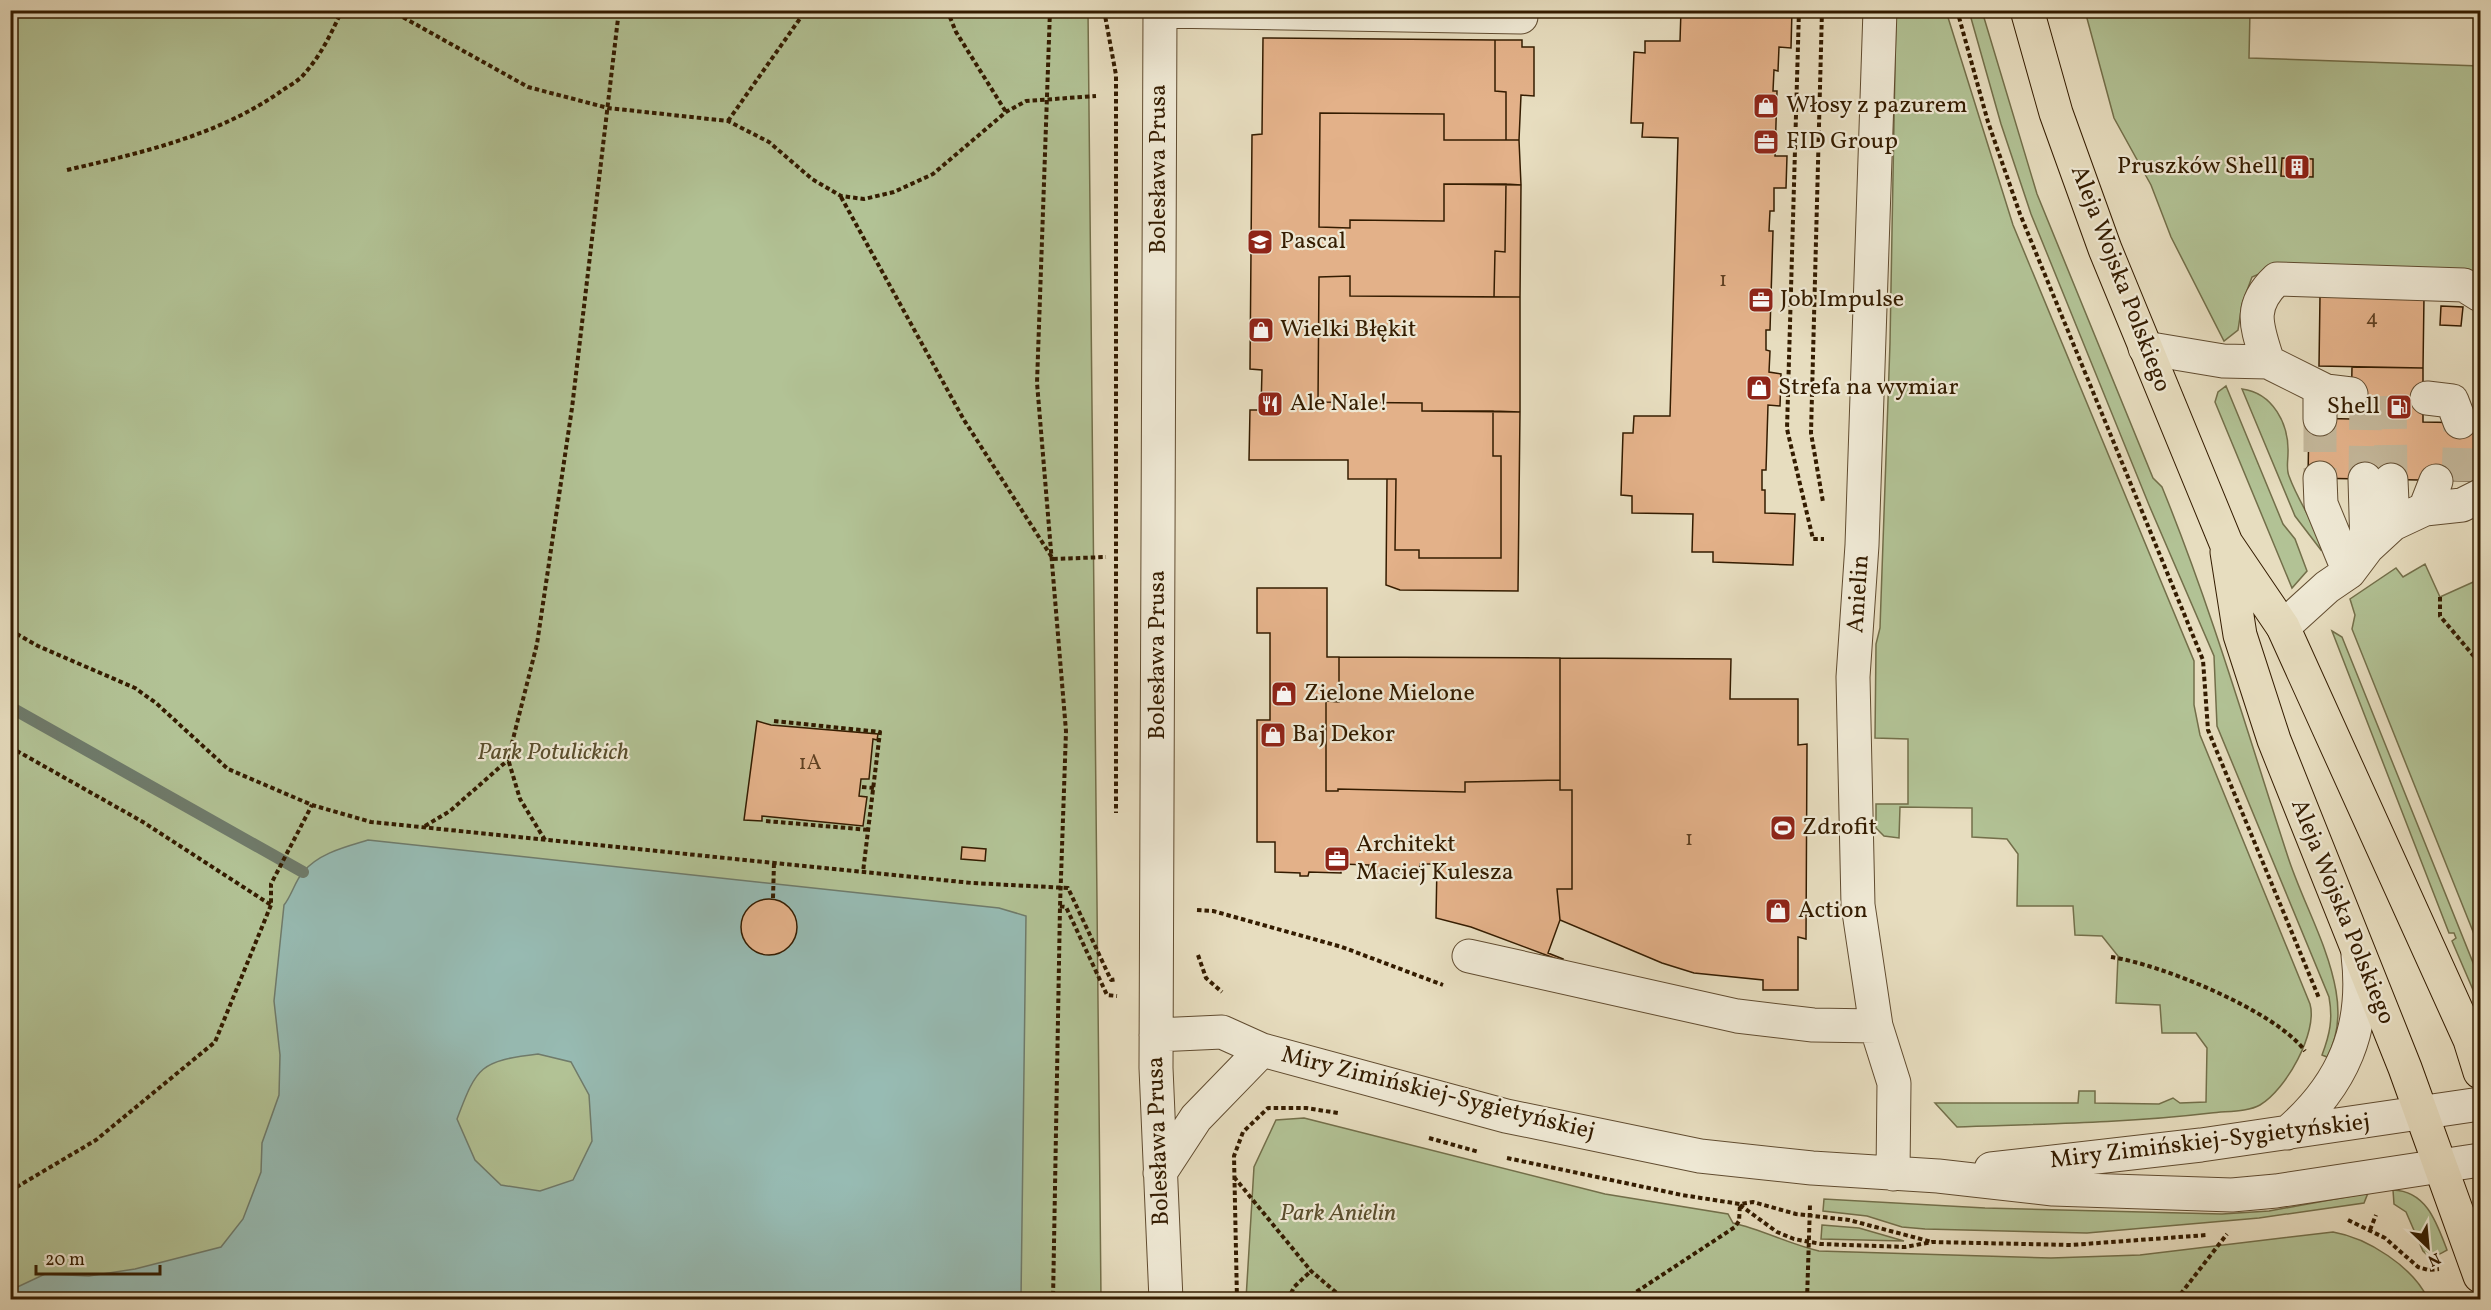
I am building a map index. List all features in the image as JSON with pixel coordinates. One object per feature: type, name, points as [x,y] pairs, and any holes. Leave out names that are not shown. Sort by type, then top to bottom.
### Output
[{"type":"main road","name":"Aleja Wojska Polskiego","points":[[2027,10],[2056,113],[2145,348],[2226,543],[2283,627],[2470,1040],[2481,1072]]},
{"type":"main road","name":"Aleja Wojska Polskiego","points":[[2226,543],[2240,635],[2274,740],[2421,1114],[2481,1276]]},
{"type":"street","name":"Anielin","points":[[1880,10],[1862,539],[1853,677],[1858,906],[1876,1026],[1894,1083],[1893,1174]]},
{"type":"street","points":[[1160,11],[1521,17]]},
{"type":"street","name":"Bolesława Prusa","points":[[1160,11],[1155,1035],[1166,1299]]},
{"type":"street","points":[[2268,362],[2258,330],[2256,306],[2265,291],[2277,279],[2464,285],[2481,295]]},
{"type":"street","points":[[2145,348],[2223,361],[2268,362],[2334,403]]},
{"type":"street","points":[[2354,479],[2393,524]]},
{"type":"street","points":[[2354,479],[2341,502],[2334,536],[2358,560]]},
{"type":"street","points":[[2354,479],[2358,560]]},
{"type":"street","points":[[2283,627],[2358,560],[2393,524],[2449,495]]},
{"type":"street","points":[[2287,1133],[2323,1098],[2348,1053],[2356,1028],[2360,1002],[2357,950]]},
{"type":"street","points":[[1469,956],[1737,1016],[1813,1025],[1876,1026]]},
{"type":"street","name":"Miry Zimińskiej-Sygietyńskiej","points":[[1155,1035],[1222,1032],[1262,1050],[1506,1116],[1700,1156],[1938,1176],[2053,1189],[2232,1195],[2276,1191],[2481,1160]]},
{"type":"street","points":[[1160,1173],[1196,1118],[1262,1050]]},
{"type":"street","name":"Miry Zimińskiej-Sygietyńskiej","points":[[1938,1176],[2287,1133],[2481,1104]]},
{"type":"path","points":[[67,171],[143,153],[201,133],[262,105],[304,75],[327,42],[342,10]]},
{"type":"path","points":[[390,10],[528,87],[608,108],[728,121],[769,142],[812,179],[841,196],[864,199],[894,192],[933,174],[1006,112],[1026,102],[1049,98],[1096,96]]},
{"type":"path","points":[[545,840],[520,799],[508,759],[537,644],[572,408],[619,10]]},
{"type":"path","points":[[728,121],[806,10]]},
{"type":"path","points":[[947,10],[957,32],[1006,112]]},
{"type":"path","points":[[1050,10],[1049,98],[1037,383],[1066,731],[1060,906],[1053,1299]]},
{"type":"path","points":[[1104,10],[1116,75],[1116,815]]},
{"type":"path","points":[[1798,10],[1786,429],[1809,521]]},
{"type":"path","points":[[1822,10],[1811,433],[1825,514]]},
{"type":"path","points":[[1957,10],[1988,122],[2020,214],[2203,660],[2208,730],[2321,1004]]},
{"type":"path","points":[[841,196],[964,420],[1053,559]]},
{"type":"path","points":[[1823,539],[1824,530]]},
{"type":"path","points":[[1053,559],[1106,557]]},
{"type":"path","points":[[2440,597],[2440,616],[2477,660]]},
{"type":"path","points":[[10,630],[38,646],[135,688],[156,703],[228,769],[312,805],[371,822],[972,883],[1068,888],[1111,980],[1117,979]]},
{"type":"path","points":[[774,721],[880,732],[870,830],[863,872]]},
{"type":"path","points":[[10,747],[143,822],[271,905]]},
{"type":"path","points":[[423,827],[450,811],[508,759]]},
{"type":"path","points":[[862,787],[874,788]]},
{"type":"path","points":[[10,1191],[96,1140],[215,1042],[271,905],[271,884],[312,805]]},
{"type":"path","points":[[766,821],[870,830]]},
{"type":"path","points":[[773,898],[774,862]]},
{"type":"path","points":[[1197,902],[1197,922]]},
{"type":"path","points":[[1060,906],[1066,907],[1107,995],[1117,996]]},
{"type":"path","points":[[1197,910],[1213,910],[1342,947],[1460,991],[1469,956]]},
{"type":"path","points":[[1198,950],[1199,964],[1206,978],[1220,992],[1231,996]]},
{"type":"path","points":[[2111,957],[2156,969],[2230,998],[2259,1014],[2301,1046],[2308,1057],[2313,1048]]},
{"type":"path","points":[[1237,1299],[1234,1156],[1243,1132],[1268,1108]]},
{"type":"path","points":[[1234,1176],[1311,1271],[1345,1299]]},
{"type":"path","points":[[1807,1299],[1810,1199]]},
{"type":"path","points":[[1740,1204],[1753,1203],[1809,1216],[1849,1220],[1932,1242]]},
{"type":"path","points":[[1740,1204],[1771,1228],[1808,1243],[1905,1247],[1932,1242],[2071,1245],[2228,1233],[2176,1299]]},
{"type":"path","points":[[1624,1299],[1736,1227],[1739,1221],[1740,1204]]},
{"type":"path","points":[[2342,1219],[2350,1220],[2385,1238],[2423,1269],[2434,1270],[2446,1266]]},
{"type":"path","points":[[1288,1299],[1294,1287],[1311,1271]]},
{"type":"green space","name":"Park Potulickich","points":[[10,11],[1088,11],[1101,1299],[11,1299]]},
{"type":"green space","points":[[1896,11],[1946,11],[2013,225],[2194,661],[2194,705],[2200,735],[2310,1004],[2309,1029],[2298,1059],[2270,1098],[2249,1109],[2084,1123],[1957,1127],[1935,1103],[2078,1103],[2079,1091],[2095,1091],[2095,1103],[2159,1104],[2173,1098],[2180,1103],[2206,1102],[2207,1048],[2196,1033],[2162,1033],[2160,1005],[2116,1003],[2118,956],[2102,936],[2075,935],[2073,906],[2017,906],[2018,854],[2007,839],[1972,837],[1972,808],[1900,807],[1899,838],[1884,836],[1876,828],[1876,804],[1908,804],[1908,739],[1875,738],[1876,644],[1880,628],[1890,343]]},
{"type":"green space","points":[[1969,11],[1982,11],[2037,194],[2153,478],[2162,487],[2180,532],[2228,669],[2293,871],[2327,956],[2338,1008],[2336,1033],[2327,1057],[2322,1055],[2330,1026],[2329,997],[2217,726],[2214,656],[2149,505],[2031,214],[2001,124]]},
{"type":"green space","points":[[2085,11],[2250,11],[2249,58],[2480,66],[2480,282],[2277,266],[2252,277],[2242,304],[2238,330],[2224,341],[2171,237],[2151,185],[2114,118]]},
{"type":"green space","points":[[2226,386],[2283,524],[2295,539],[2307,571],[2292,588],[2215,402],[2218,392]]},
{"type":"green space","points":[[2242,389],[2253,392],[2270,403],[2282,421],[2288,442],[2288,473],[2323,546],[2321,550],[2295,516]]},
{"type":"green space","points":[[2425,564],[2440,597],[2480,579],[2480,949],[2352,629],[2355,615],[2350,599],[2396,568],[2403,577]]},
{"type":"green space","points":[[2332,631],[2342,637],[2480,980],[2480,1006],[2452,941],[2456,938],[2454,933],[2449,933]]},
{"type":"green space","name":"Park Anielin","points":[[1304,1118],[1605,1194],[1728,1214],[1733,1223],[1819,1251],[2051,1258],[2140,1255],[2333,1232],[2360,1240],[2401,1265],[2421,1287],[2428,1299],[1246,1299],[1254,1167],[1276,1120]]},
{"type":"green space","points":[[2393,1190],[2414,1196],[2422,1203],[2434,1220],[2447,1250],[2432,1256],[2423,1251],[2406,1212],[2394,1204]]},
{"type":"green space","points":[[2368,1193],[2364,1203],[2259,1218],[2087,1233],[1925,1229],[1902,1227],[1867,1216],[1823,1211],[1824,1199],[1985,1208],[2222,1214],[2269,1211]]},
{"type":"green space","points":[[1822,1225],[1859,1228],[1904,1241],[1821,1239]]},
{"type":"water","points":[[368,840],[999,908],[1026,916],[1021,1299],[11,1299],[11,1290],[45,1274],[89,1276],[135,1269],[221,1247],[243,1219],[261,1172],[262,1143],[279,1095],[280,1055],[274,1001],[284,905],[300,876],[309,865],[333,852]],"holes":[[[538,1054],[571,1062],[589,1095],[592,1141],[573,1180],[540,1191],[501,1185],[475,1160],[457,1119],[470,1087],[483,1069],[504,1060]]]},
{"type":"building","points":[[1681,10],[1792,10],[1791,48],[1779,47],[1778,71],[1774,70],[1773,91],[1777,91],[1775,156],[1787,156],[1786,188],[1774,188],[1774,211],[1770,211],[1769,231],[1773,231],[1770,330],[1766,330],[1766,350],[1770,351],[1769,372],[1781,374],[1780,406],[1768,405],[1766,470],[1762,470],[1762,490],[1765,490],[1765,513],[1795,514],[1793,565],[1713,562],[1713,552],[1692,552],[1693,514],[1632,513],[1632,496],[1621,495],[1623,433],[1633,433],[1634,416],[1670,416],[1678,138],[1642,137],[1643,123],[1631,123],[1634,52],[1645,53],[1645,41],[1680,41]]},
{"type":"building","points":[[1263,38],[1495,40],[1495,91],[1506,92],[1506,140],[1444,140],[1444,114],[1320,113],[1319,227],[1350,228],[1350,220],[1444,221],[1444,184],[1506,184],[1505,252],[1495,251],[1494,297],[1350,296],[1350,276],[1319,277],[1318,402],[1422,403],[1422,411],[1493,411],[1493,456],[1501,456],[1501,558],[1419,558],[1419,550],[1395,550],[1396,479],[1348,479],[1348,460],[1249,460],[1250,410],[1261,410],[1262,370],[1250,369],[1252,135],[1262,134]]},
{"type":"building","points":[[1495,40],[1522,40],[1522,47],[1534,47],[1534,96],[1521,95],[1519,140],[1506,140],[1506,92],[1495,91]]},
{"type":"building","points":[[1320,113],[1444,114],[1444,140],[1519,140],[1521,185],[1444,184],[1444,221],[1350,220],[1350,228],[1319,227]]},
{"type":"building","name":"Pruszków Shell","points":[[2282,158],[2313,159],[2313,177],[2281,176]]},
{"type":"building","points":[[1506,184],[1521,185],[1520,297],[1494,297],[1495,251],[1505,252]]},
{"type":"building","points":[[1350,276],[1350,296],[1520,297],[1520,412],[1422,411],[1422,403],[1318,402],[1319,277]]},
{"type":"building","points":[[2320,296],[2424,297],[2423,368],[2319,366]]},
{"type":"building","points":[[2441,306],[2463,307],[2461,326],[2440,325]]},
{"type":"building","points":[[2352,367],[2423,368],[2423,422],[2477,423],[2476,481],[2308,478],[2309,418],[2351,419]]},
{"type":"building","points":[[2478,401],[2480,401],[2480,471],[2477,471]]},
{"type":"building","points":[[1493,411],[1520,412],[1518,591],[1400,590],[1386,585],[1387,479],[1396,479],[1395,550],[1419,550],[1419,558],[1501,558],[1501,456],[1493,456]]},
{"type":"building","points":[[1257,588],[1327,588],[1327,657],[1339,657],[1339,702],[1326,701],[1326,791],[1338,791],[1338,789],[1465,792],[1465,782],[1560,780],[1560,790],[1572,790],[1572,889],[1557,889],[1560,920],[1548,953],[1563,959],[1562,961],[1471,927],[1436,918],[1437,864],[1420,864],[1419,873],[1369,874],[1369,865],[1341,864],[1341,873],[1309,872],[1308,876],[1300,876],[1300,873],[1275,872],[1275,842],[1257,842],[1257,720],[1270,720],[1270,633],[1257,633]]},
{"type":"building","points":[[1339,657],[1560,658],[1560,780],[1465,782],[1465,792],[1338,789],[1338,791],[1326,791],[1326,701],[1339,702]]},
{"type":"building","points":[[1560,658],[1731,659],[1730,699],[1798,699],[1798,745],[1807,744],[1806,939],[1798,937],[1798,990],[1763,990],[1763,980],[1694,973],[1662,963],[1560,920],[1557,889],[1572,889],[1572,790],[1560,790]]},
{"type":"building","points":[[757,721],[771,725],[878,734],[877,740],[873,739],[869,779],[861,779],[859,796],[867,797],[863,826],[762,816],[762,821],[744,820]]},
{"type":"building","points":[[962,847],[986,849],[985,861],[961,859]]},
{"type":"building","points":[[763,899],[775,899],[785,903],[793,911],[797,927],[793,943],[785,951],[775,955],[763,955],[753,951],[745,943],[741,933],[741,921],[745,911],[753,903]]},
{"type":"waterway","points":[[10,707],[303,872]]},
{"type":"tunnel","points":[[2365,479],[2366,396]]},
{"type":"tunnel","points":[[2390,396],[2391,480]]},
{"type":"tunnel","points":[[2320,419],[2320,478]]},
{"type":"tunnel","points":[[2458,481],[2460,422]]},
{"type":"place","name":"Włosy z pazurem","points":[[1766,106]]},
{"type":"place","name":"FID Group","points":[[1766,142]]},
{"type":"place","name":"Pruszków Shell","points":[[2297,167]]},
{"type":"place","name":"Pascal","points":[[1260,242]]},
{"type":"place","name":"Job Impulse","points":[[1761,300]]},
{"type":"place","name":"Wielki Błękit","points":[[1261,330]]},
{"type":"place","name":"Strefa na wymiar","points":[[1759,388]]},
{"type":"place","name":"Ale Nale!","points":[[1270,404]]},
{"type":"place","name":"Shell","points":[[2399,407]]},
{"type":"place","name":"Zielone Mielone","points":[[1284,694]]},
{"type":"place","name":"Baj Dekor","points":[[1273,735]]},
{"type":"place","name":"Zdrofit","points":[[1783,828]]},
{"type":"place","name":"Architekt Maciej Kulesza","points":[[1337,859]]},
{"type":"place","name":"Action","points":[[1778,911]]}]
